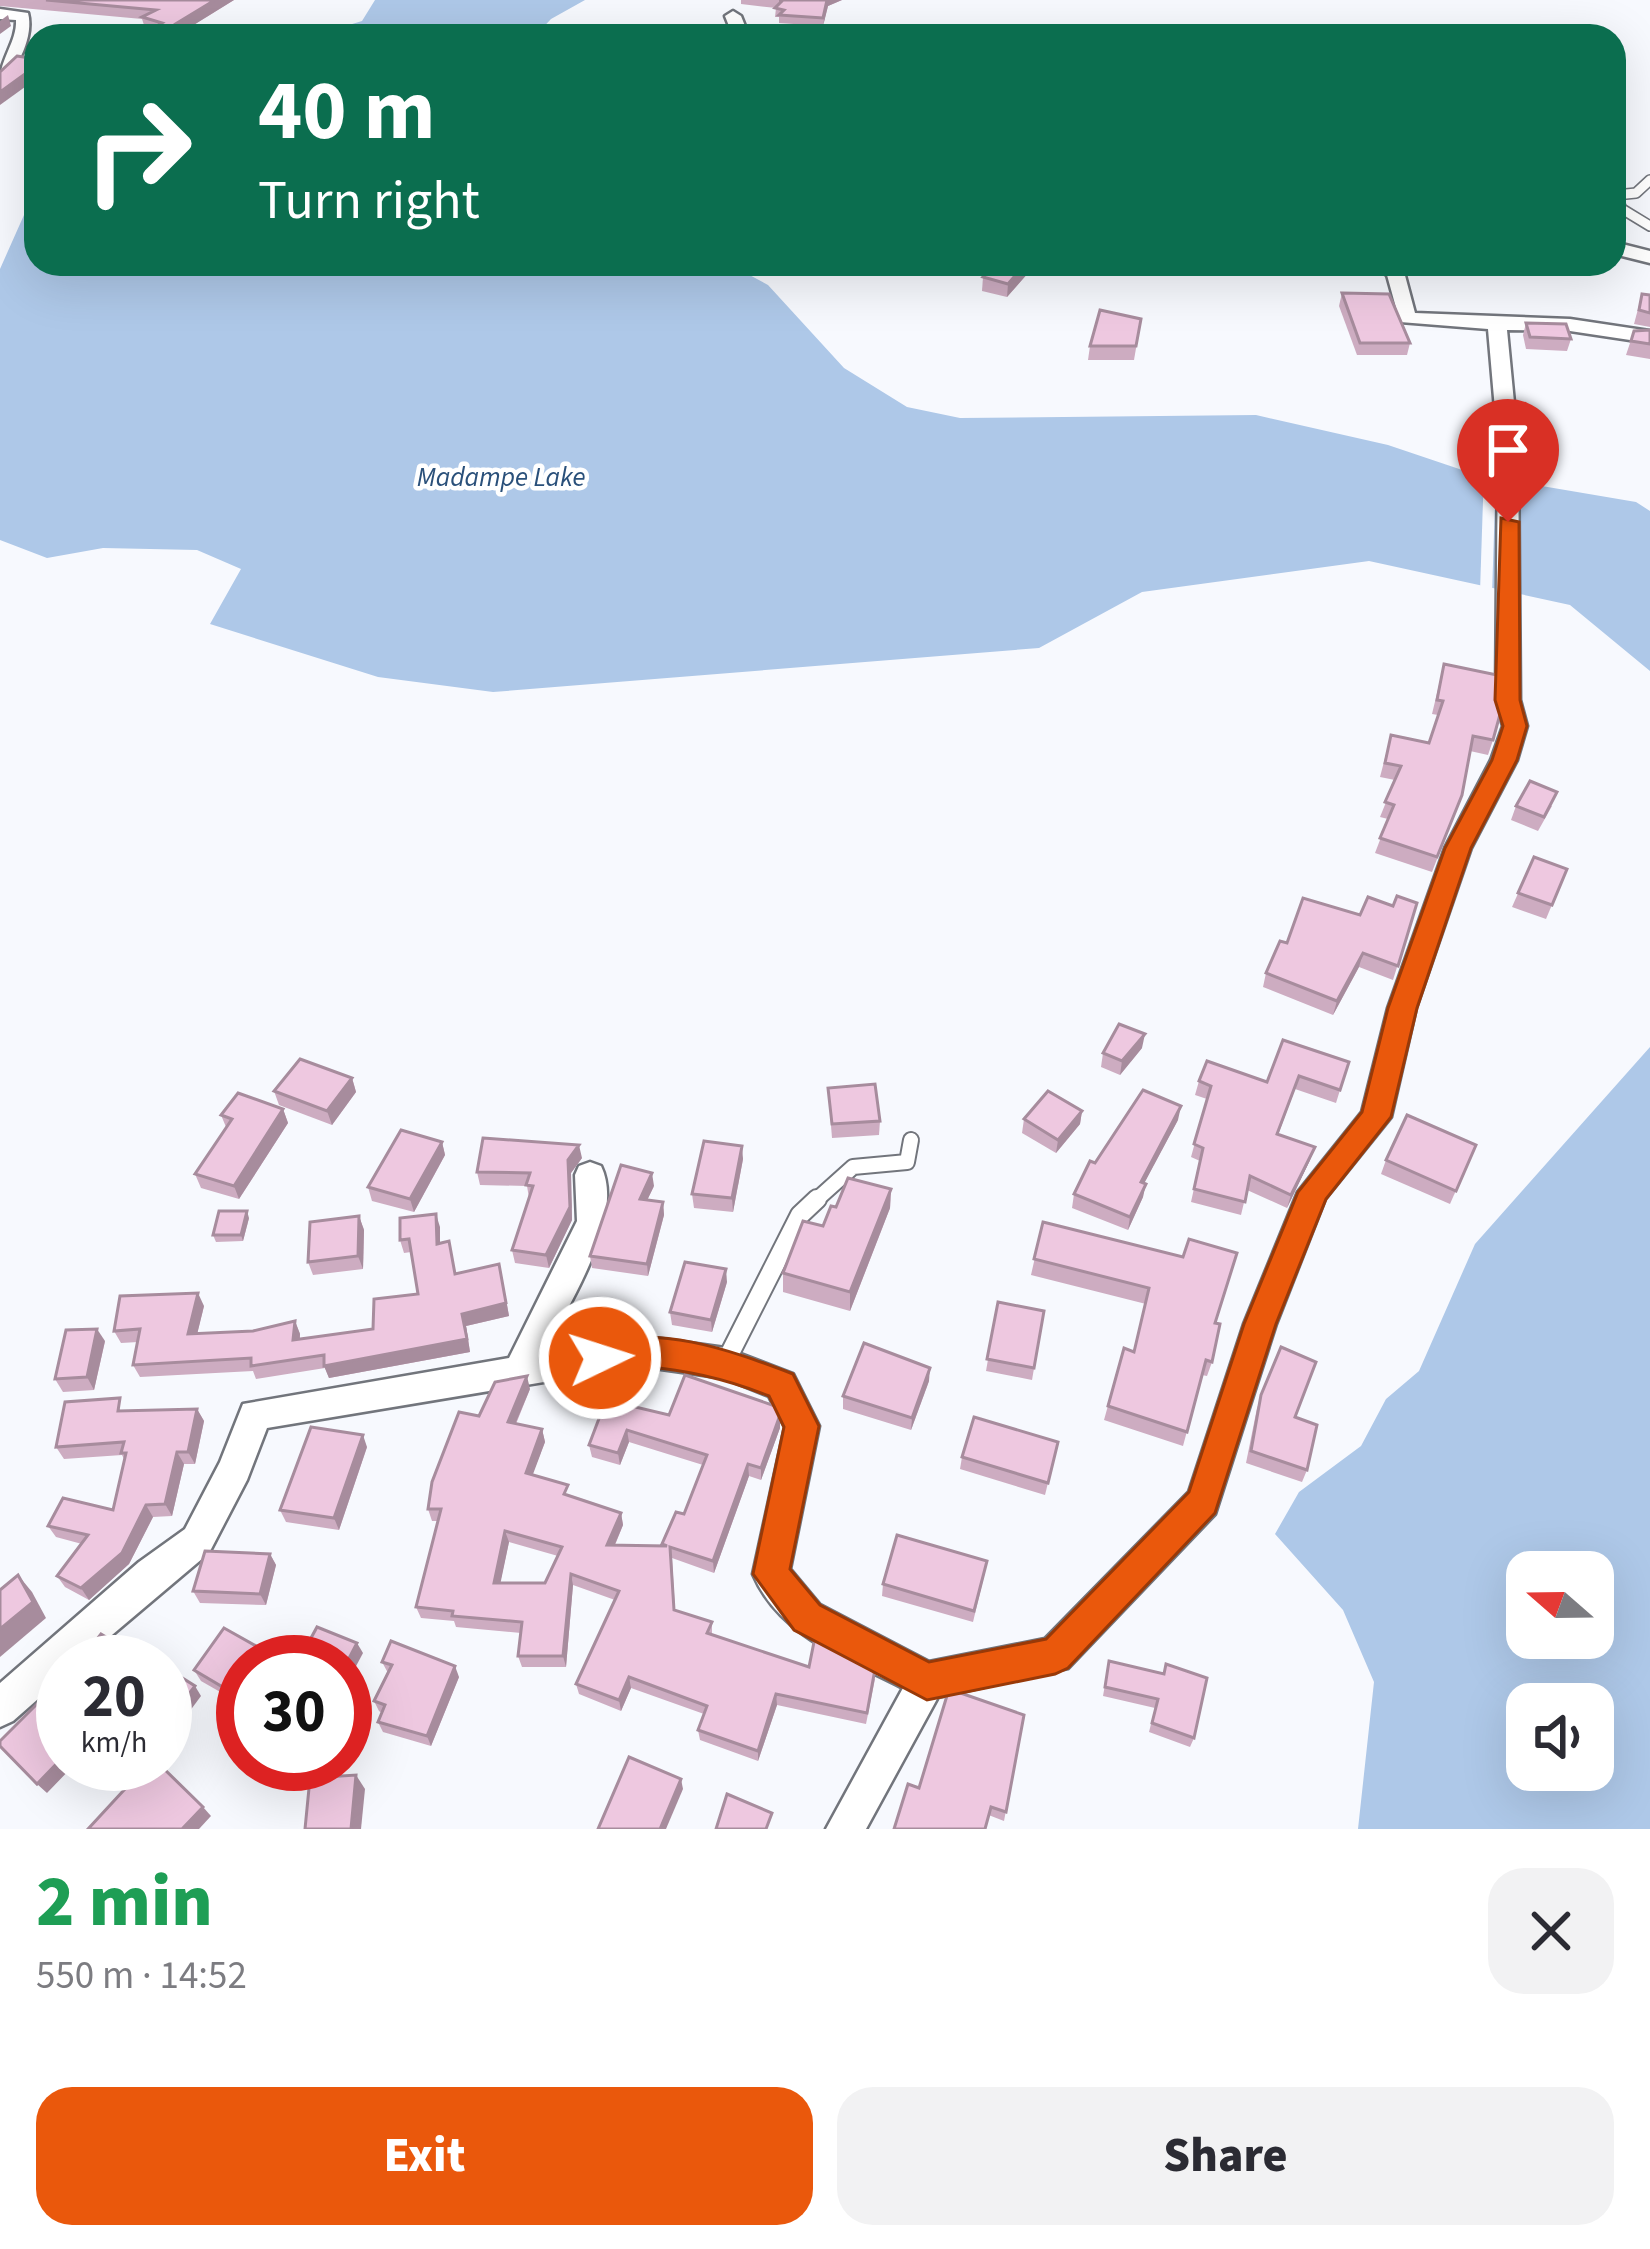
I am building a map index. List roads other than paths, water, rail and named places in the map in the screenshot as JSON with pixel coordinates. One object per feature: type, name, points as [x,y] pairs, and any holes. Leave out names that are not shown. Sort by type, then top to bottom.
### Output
[{"type":"street","points":[[0,14],[22,16],[24,32],[0,77]]},
{"type":"street","points":[[733,16],[736,24]]},
{"type":"street","points":[[1394,276],[1407,318],[1570,325],[1650,337]]},
{"type":"street","points":[[0,1708],[152,1574],[197,1541],[255,1414],[640,1351],[725,1363],[781,1385],[802,1426],[771,1574],[807,1618],[927,1681],[1055,1655],[1203,1502],[1286,1255],[1313,1192],[1376,1117],[1402,1008],[1458,848],[1504,760],[1515,726],[1508,700],[1508,444],[1497,324]]},
{"type":"street","points":[[519,1371],[592,1221],[590,1175]]},
{"type":"street","points":[[845,1829],[927,1681]]},
{"type":"lane","points":[[725,1363],[800,1215],[853,1167],[907,1162],[911,1140]]},
{"type":"water","points":[[375,0],[585,0],[546,24],[352,24],[362,21]]},
{"type":"water","name":"Madampe Lake","points":[[24,215],[24,276],[751,276],[768,285],[844,368],[907,407],[960,418],[1256,415],[1388,445],[1477,475],[1636,502],[1650,511],[1650,671],[1570,605],[1369,561],[1142,592],[1039,648],[493,692],[378,677],[210,624],[241,569],[197,550],[103,548],[47,558],[0,540],[0,269]]},
{"type":"water","points":[[1650,1047],[1650,1829],[1358,1829],[1374,1682],[1343,1610],[1275,1534],[1299,1492],[1361,1446],[1386,1399],[1419,1371],[1475,1244]]}]
